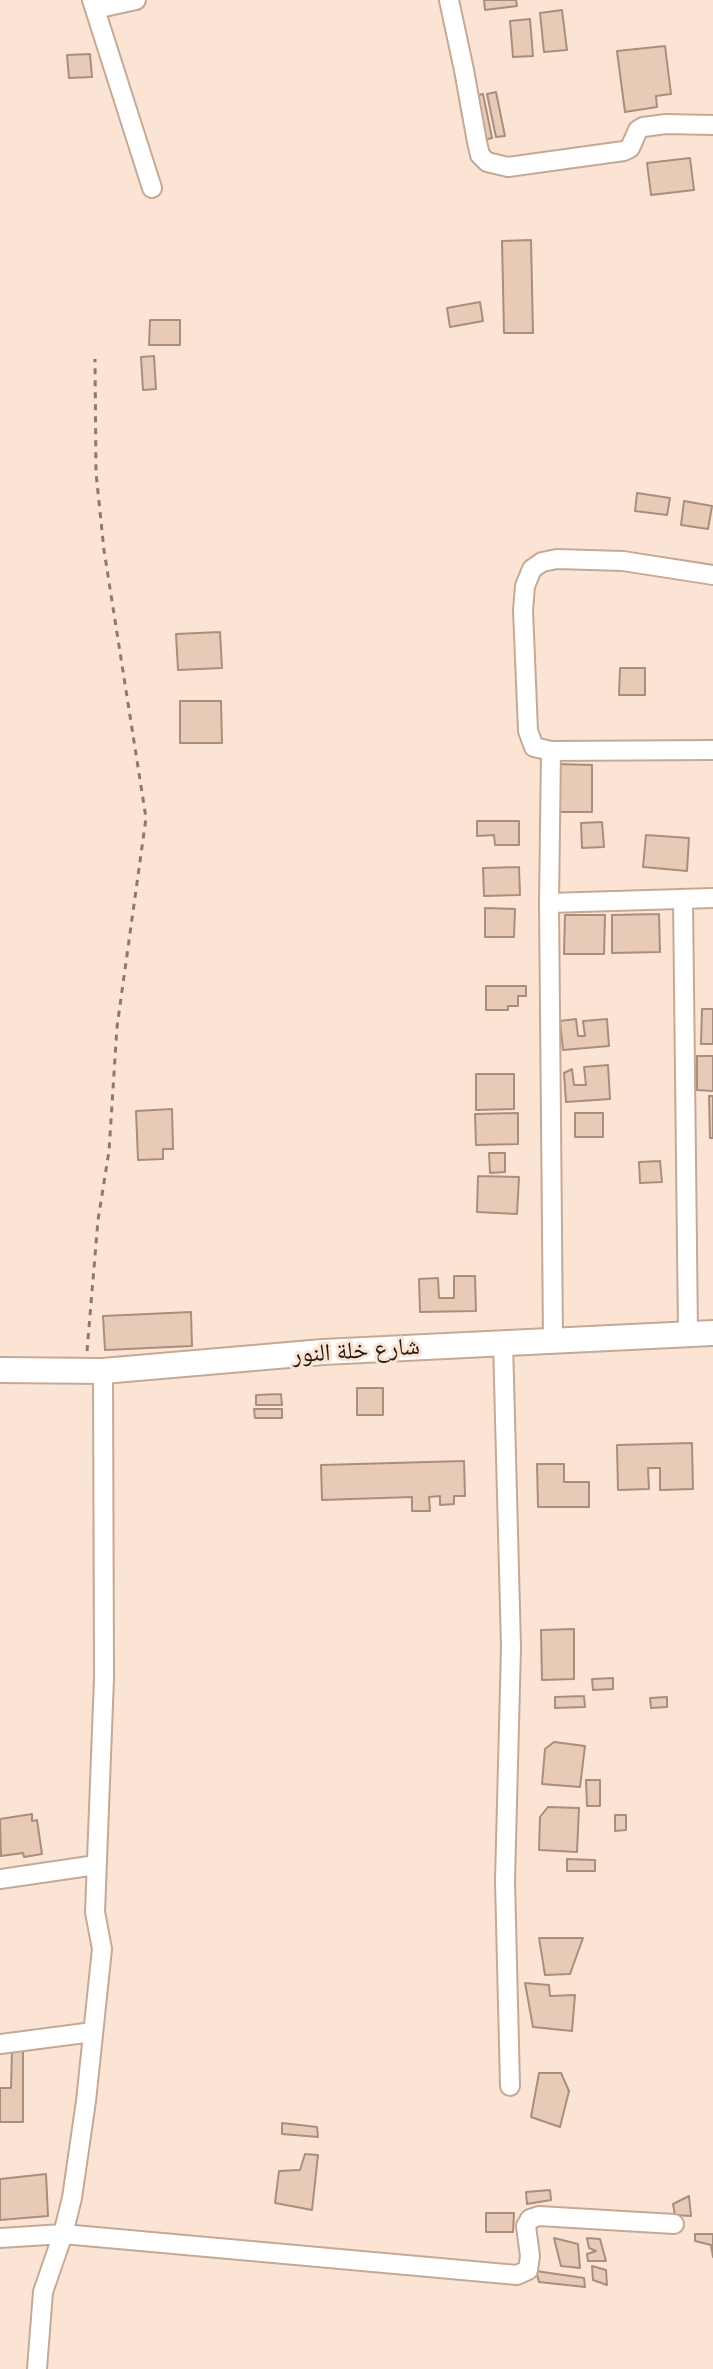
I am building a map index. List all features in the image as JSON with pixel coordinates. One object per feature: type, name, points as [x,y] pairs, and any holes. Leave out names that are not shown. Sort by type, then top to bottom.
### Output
[{"type":"street","points":[[136,0],[94,5],[152,188]]},
{"type":"street","points":[[449,0],[480,155],[487,162],[508,167],[624,151],[630,148],[638,130],[643,127],[713,125]]},
{"type":"street","points":[[713,575],[623,561],[557,559],[542,562],[532,569],[524,595],[528,731],[534,747],[551,751],[713,750]]},
{"type":"street","points":[[551,751],[549,903],[553,1339]]},
{"type":"street","points":[[549,903],[713,898]]},
{"type":"street","points":[[683,900],[688,1333]]},
{"type":"street","name":"شارع خلة النور","points":[[0,1370],[95,1370],[323,1352],[713,1333]]},
{"type":"street","points":[[503,1342],[511,1647],[505,1881],[510,2086]]},
{"type":"street","points":[[37,2369],[43,2292],[72,2198],[102,1949],[95,1912],[104,1678],[95,1370]]},
{"type":"street","points":[[0,1879],[96,1865]]},
{"type":"street","points":[[0,2044],[93,2032]]},
{"type":"street","points":[[0,2238],[63,2234],[517,2275],[528,2270],[530,2256],[526,2226],[530,2219],[539,2216],[674,2224]]},
{"type":"path","points":[[95,359],[96,473],[104,550],[146,818],[117,1027],[109,1151],[98,1220],[88,1320],[95,1370]]},
{"type":"building","points":[[484,0],[516,0],[517,6],[485,10]]},
{"type":"building","points":[[562,10],[567,50],[544,52],[540,13]]},
{"type":"building","points":[[530,19],[533,56],[513,57],[510,21]]},
{"type":"building","points":[[665,46],[671,94],[656,96],[657,107],[625,112],[617,51]]},
{"type":"building","points":[[90,54],[92,77],[69,78],[67,55]]},
{"type":"building","points":[[496,92],[505,136],[496,137],[487,94]]},
{"type":"building","points":[[483,94],[492,138],[483,140],[474,96]]},
{"type":"building","points":[[690,158],[694,190],[651,195],[647,163]]},
{"type":"building","points":[[531,240],[533,333],[504,333],[502,241]]},
{"type":"building","points":[[480,302],[483,321],[450,327],[447,308]]},
{"type":"building","points":[[150,320],[180,320],[180,345],[149,345]]},
{"type":"building","points":[[154,356],[156,389],[143,390],[141,357]]},
{"type":"building","points":[[637,493],[670,498],[667,515],[635,511]]},
{"type":"building","points":[[684,501],[712,506],[708,529],[681,525]]},
{"type":"building","points":[[220,632],[222,668],[178,670],[176,634]]},
{"type":"building","points":[[620,668],[645,668],[645,695],[619,695]]},
{"type":"building","points":[[180,701],[221,701],[222,743],[180,743]]},
{"type":"building","points":[[558,764],[592,765],[592,812],[558,812]]},
{"type":"building","points":[[477,821],[519,821],[519,845],[495,845],[494,835],[477,836]]},
{"type":"building","points":[[602,822],[604,847],[582,848],[581,823]]},
{"type":"building","points":[[646,835],[689,838],[687,871],[643,867]]},
{"type":"building","points":[[519,867],[520,895],[484,896],[483,868]]},
{"type":"building","points":[[485,908],[515,909],[514,937],[485,937]]},
{"type":"building","points":[[659,914],[660,952],[612,953],[612,915]]},
{"type":"building","points":[[565,915],[605,915],[604,954],[564,954]]},
{"type":"building","points":[[486,986],[526,986],[526,996],[518,996],[518,1006],[508,1006],[508,1010],[486,1010]]},
{"type":"building","points":[[702,1009],[713,1009],[713,1044],[701,1044]]},
{"type":"building","points":[[576,1019],[578,1036],[585,1036],[583,1021],[607,1019],[609,1046],[563,1050],[560,1021]]},
{"type":"building","points":[[697,1056],[713,1056],[713,1091],[697,1090]]},
{"type":"building","points":[[608,1065],[610,1099],[566,1102],[564,1073],[572,1069],[574,1085],[586,1085],[584,1067]]},
{"type":"building","points":[[476,1074],[514,1074],[514,1109],[476,1110]]},
{"type":"building","points":[[709,1096],[713,1096],[713,1138],[710,1138]]},
{"type":"building","points":[[172,1109],[173,1149],[163,1149],[163,1159],[138,1160],[136,1111]]},
{"type":"building","points":[[518,1113],[518,1144],[476,1145],[475,1114]]},
{"type":"building","points":[[575,1113],[603,1113],[603,1137],[575,1137]]},
{"type":"building","points":[[489,1153],[505,1153],[505,1172],[490,1173]]},
{"type":"building","points":[[660,1161],[662,1182],[640,1183],[639,1162]]},
{"type":"building","points":[[478,1176],[519,1177],[517,1214],[477,1212]]},
{"type":"building","points":[[454,1276],[475,1276],[476,1311],[420,1312],[419,1279],[438,1278],[439,1298],[454,1298]]},
{"type":"building","points":[[191,1312],[192,1346],[105,1350],[103,1316]]},
{"type":"building","points":[[357,1388],[383,1388],[383,1415],[357,1415]]},
{"type":"building","points":[[281,1394],[282,1405],[256,1405],[256,1395]]},
{"type":"building","points":[[254,1409],[282,1409],[282,1418],[255,1418]]},
{"type":"building","points":[[692,1443],[693,1489],[660,1490],[660,1468],[648,1468],[649,1489],[618,1490],[617,1445]]},
{"type":"building","points":[[464,1461],[465,1496],[454,1496],[454,1504],[440,1505],[440,1496],[429,1497],[430,1511],[412,1511],[412,1497],[322,1500],[321,1465]]},
{"type":"building","points":[[537,1464],[564,1464],[564,1482],[589,1482],[589,1507],[538,1507]]},
{"type":"building","points":[[574,1629],[574,1679],[542,1680],[541,1630]]},
{"type":"building","points":[[613,1678],[613,1689],[593,1690],[592,1679]]},
{"type":"building","points":[[584,1696],[585,1707],[555,1708],[555,1697]]},
{"type":"building","points":[[667,1697],[667,1707],[651,1708],[650,1698]]},
{"type":"building","points":[[554,1742],[585,1746],[580,1787],[542,1784],[545,1749]]},
{"type":"building","points":[[586,1780],[600,1780],[600,1806],[587,1806]]},
{"type":"building","points":[[548,1807],[579,1808],[577,1852],[539,1850],[540,1817]]},
{"type":"building","points":[[32,1814],[32,1821],[37,1820],[42,1854],[1,1856],[0,1819]]},
{"type":"building","points":[[615,1815],[626,1815],[626,1830],[615,1831]]},
{"type":"building","points":[[567,1859],[595,1860],[595,1871],[567,1871]]},
{"type":"building","points":[[539,1938],[583,1938],[570,1974],[545,1975]]},
{"type":"building","points":[[525,1983],[549,1985],[550,1996],[575,1995],[572,2031],[533,2027]]},
{"type":"building","points":[[12,2049],[23,2050],[23,2122],[0,2122],[0,2088],[11,2088]]},
{"type":"building","points":[[539,2073],[561,2073],[569,2091],[560,2127],[531,2117]]},
{"type":"building","points":[[282,2123],[317,2127],[318,2137],[282,2134]]},
{"type":"building","points":[[305,2154],[318,2155],[312,2210],[275,2203],[279,2171],[300,2170]]},
{"type":"building","points":[[46,2174],[48,2216],[0,2220],[0,2179]]},
{"type":"building","points":[[550,2190],[551,2200],[527,2204],[526,2192]]},
{"type":"building","points":[[689,2196],[691,2216],[675,2215],[673,2204]]},
{"type":"building","points":[[486,2213],[514,2213],[513,2232],[486,2232]]},
{"type":"building","points":[[695,2234],[713,2234],[713,2257],[711,2245],[695,2241]]},
{"type":"building","points":[[554,2238],[578,2244],[580,2268],[561,2266]]},
{"type":"building","points":[[587,2238],[600,2239],[606,2261],[588,2261],[587,2254],[596,2251],[589,2248]]},
{"type":"building","points":[[592,2266],[606,2270],[607,2285],[593,2280]]},
{"type":"building","points":[[536,2271],[584,2278],[585,2287],[539,2282]]}]
